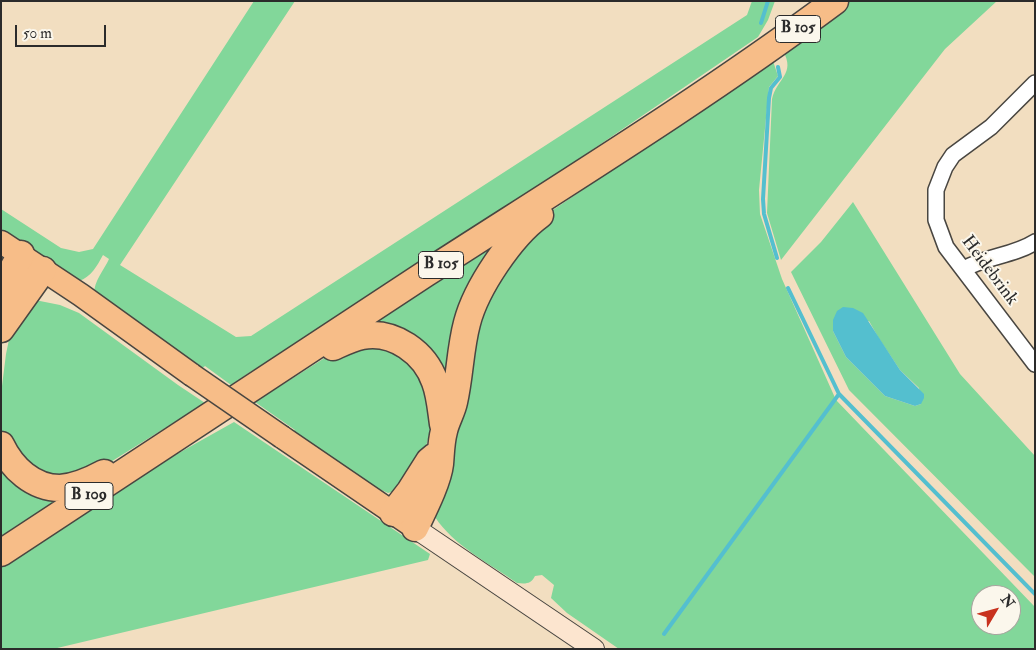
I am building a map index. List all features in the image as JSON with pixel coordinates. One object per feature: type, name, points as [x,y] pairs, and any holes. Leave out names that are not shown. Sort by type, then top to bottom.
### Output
[{"type":"highway","name":"B 105","points":[[265,379],[616,151],[780,42],[835,1]]},
{"type":"highway","points":[[393,513],[410,491],[442,441],[454,402],[467,322],[482,287],[512,241],[536,218],[603,171],[616,151]]},
{"type":"highway","points":[[1,301],[7,279],[11,248]]},
{"type":"highway","points":[[1,329],[43,270]]},
{"type":"highway","points":[[265,379],[347,340],[363,336],[378,335],[390,338],[403,344],[424,360],[436,384],[442,441],[440,465],[428,500],[415,528]]},
{"type":"highway","name":"B 109","points":[[1,553],[265,379]]},
{"type":"highway","points":[[1,445],[7,457],[23,475],[40,484],[60,488],[87,482],[177,438]]},
{"type":"main road","points":[[11,248],[282,438],[594,649]]},
{"type":"street","name":"Heidebrink","points":[[1035,83],[991,127],[953,155],[945,167],[936,190],[936,220],[946,247],[1035,364]]},
{"type":"street","points":[[964,270],[976,262],[1016,252],[1035,242]]},
{"type":"green space","points":[[254,1],[295,1],[120,265],[236,337],[251,336],[747,15],[752,1],[775,1],[768,20],[758,37],[364,305],[231,385],[205,366],[200,370],[94,294],[97,280],[109,259],[103,255],[90,274],[79,281],[1,233],[1,209],[61,248],[79,252],[93,249]]},
{"type":"green space","points":[[849,1],[997,1],[945,49],[781,260],[767,213],[772,99],[774,92],[787,71],[783,51]]},
{"type":"green space","points":[[772,58],[778,76],[769,87],[759,190],[760,214],[782,279],[836,400],[1014,585],[971,585],[971,635],[1021,635],[1021,592],[1035,607],[1035,649],[619,649],[567,613],[551,598],[554,585],[542,575],[535,576],[528,583],[517,583],[484,561],[452,536],[435,517],[482,299],[550,212],[712,102]]},
{"type":"green space","points":[[853,202],[960,374],[1035,456],[1035,577],[849,390],[791,272],[821,242]],"holes":[[[869,321],[900,370],[919,388],[921,404],[915,406],[885,396],[846,357],[833,331]]]},
{"type":"green space","points":[[509,229],[450,390],[360,325]]},
{"type":"green space","points":[[30,299],[60,305],[79,313],[205,403],[93,473],[49,481],[4,442],[1,429],[1,394],[11,330]]},
{"type":"green space","points":[[358,342],[415,358],[433,418],[427,443],[418,465],[398,490],[388,493],[368,484],[292,432],[295,430],[255,402],[342,347]]},
{"type":"green space","points":[[234,422],[430,554],[428,560],[53,649],[1,649],[1,561],[88,504]]},
{"type":"green space","points":[[1,457],[72,492],[1,545]]},
{"type":"water","points":[[843,307],[853,308],[863,313],[900,370],[924,394],[921,404],[915,406],[885,396],[846,357],[833,331],[833,320],[837,311]]},
{"type":"waterway","points":[[761,23],[768,1]]},
{"type":"waterway","points":[[777,258],[764,214],[763,199],[769,98],[771,88],[780,77],[778,67]]},
{"type":"waterway","points":[[788,288],[839,394],[1035,594]]},
{"type":"waterway","points":[[664,634],[839,394]]}]
